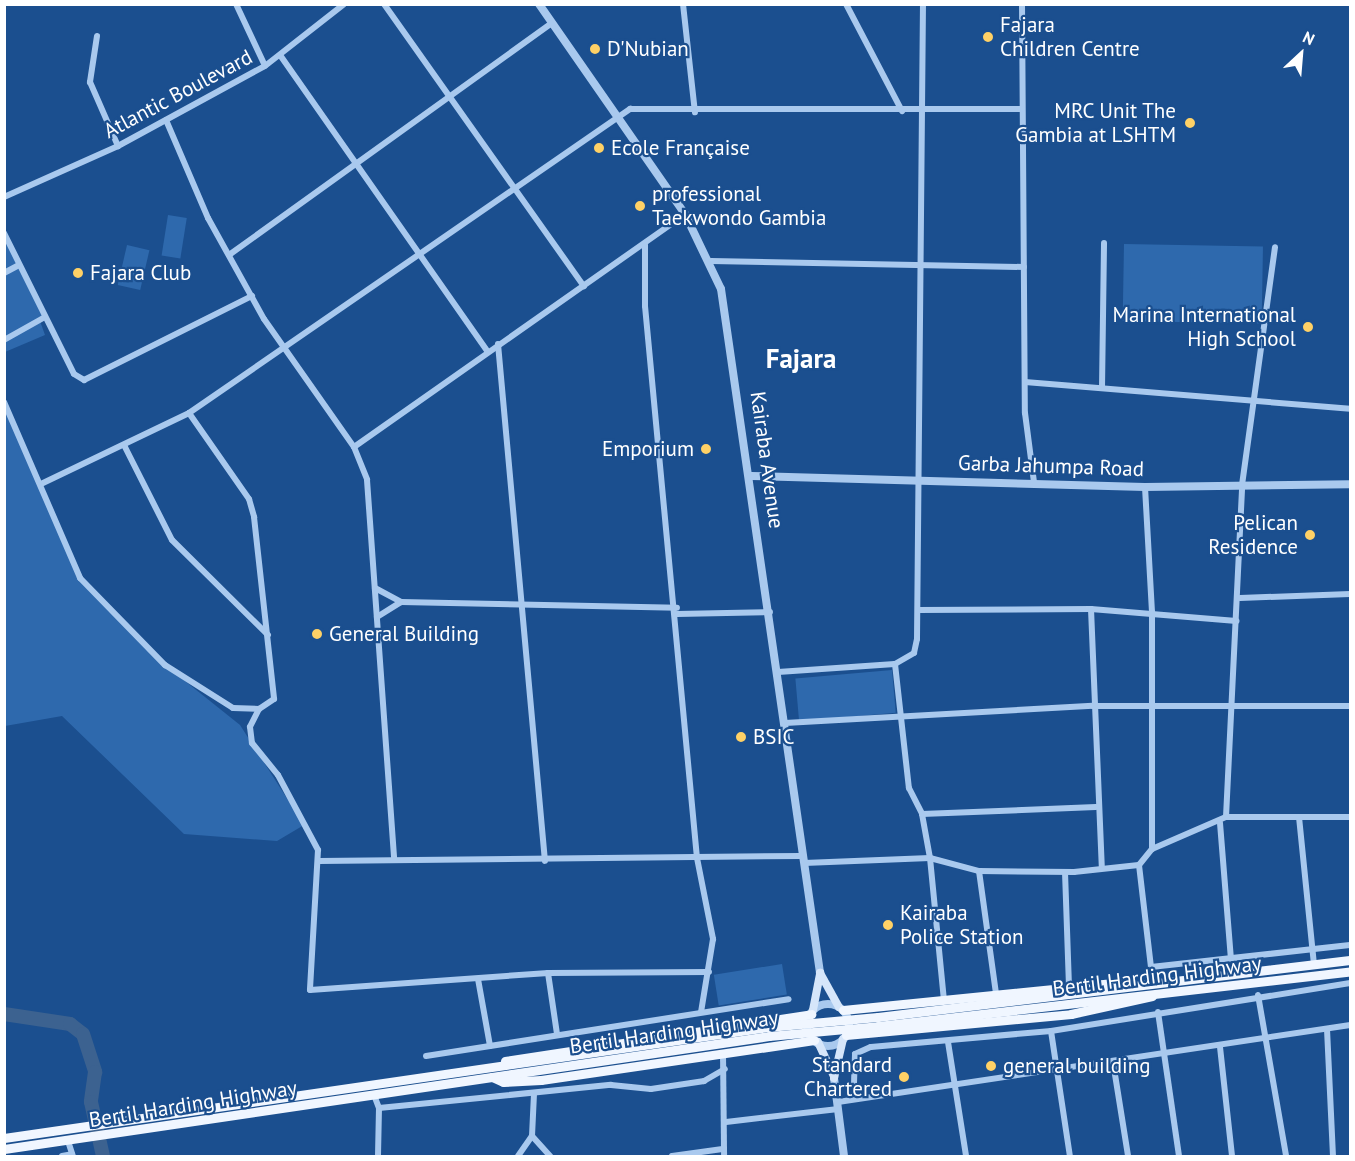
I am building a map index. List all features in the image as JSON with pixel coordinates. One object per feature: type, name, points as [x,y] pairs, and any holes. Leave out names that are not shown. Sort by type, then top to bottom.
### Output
[{"type":"main road","name":"Bertil Harding Highway","points":[[4,1138],[707,1043],[1154,989],[1350,960]]},
{"type":"main road","name":"Bertil Harding Highway","points":[[1154,989],[1350,971]]},
{"type":"main road","points":[[820,974],[841,1008],[944,1000],[1069,985],[1154,989]]},
{"type":"main road","points":[[820,974],[812,1012],[533,1053],[492,1072],[503,1082],[541,1080],[816,1041],[834,1078]]},
{"type":"main road","points":[[834,1078],[845,1037],[1071,1014],[1137,1004],[1154,989]]},
{"type":"main road","name":"Bertil Harding Highway","points":[[4,1149],[68,1142],[374,1095],[492,1072]]},
{"type":"street","points":[[236,4],[265,66]]},
{"type":"street","name":"Atlantic Boulevard","points":[[4,197],[118,146],[265,66],[344,4]]},
{"type":"street","points":[[384,4],[452,95],[584,286]]},
{"type":"street","name":"Kairaba Avenue","points":[[539,4],[685,214],[711,261],[728,315],[820,974]]},
{"type":"street","points":[[683,4],[695,112]]},
{"type":"street","points":[[846,4],[902,111]]},
{"type":"street","points":[[778,672],[895,664],[914,652],[918,610],[916,481],[924,267],[923,4]]},
{"type":"street","points":[[1022,4],[1025,382],[1034,482]]},
{"type":"street","points":[[229,255],[552,23]]},
{"type":"street","points":[[97,36],[90,82],[118,146]]},
{"type":"street","points":[[280,55],[422,254],[487,351]]},
{"type":"street","points":[[43,483],[189,413],[516,190],[616,116],[640,109],[695,112],[1022,110]]},
{"type":"street","points":[[166,120],[229,255],[285,348],[354,447],[367,480],[394,859]]},
{"type":"street","points":[[354,447],[487,351],[645,245],[685,214]]},
{"type":"street","points":[[4,233],[74,374],[84,380],[252,296]]},
{"type":"street","points":[[1102,388],[1104,243]]},
{"type":"street","points":[[645,245],[645,306],[677,611],[697,858],[713,939],[701,1012]]},
{"type":"street","points":[[1226,818],[1240,598],[1242,484],[1249,404],[1275,247]]},
{"type":"street","points":[[711,261],[924,267],[1024,267]]},
{"type":"street","points":[[4,273],[19,265]]},
{"type":"street","points":[[4,340],[45,317]]},
{"type":"street","points":[[498,344],[545,861]]},
{"type":"street","points":[[1025,382],[1249,404],[1350,410]]},
{"type":"street","points":[[4,402],[43,483],[80,578],[165,665],[234,708],[259,709]]},
{"type":"street","points":[[189,413],[249,499],[268,635],[274,699],[259,709],[250,727],[252,743],[278,775],[315,840],[319,861],[310,990],[548,973],[709,972]]},
{"type":"street","points":[[123,445],[172,540],[268,635]]},
{"type":"street","name":"Garba Jahumpa Road","points":[[751,476],[1034,482],[1145,487],[1350,484]]},
{"type":"street","points":[[1145,487],[1152,612],[1149,707],[1152,849]]},
{"type":"street","points":[[375,588],[401,602],[523,603],[677,611],[770,612]]},
{"type":"street","points":[[1240,598],[1350,594]]},
{"type":"street","points":[[376,617],[401,602]]},
{"type":"street","points":[[918,610],[1091,609],[1152,612],[1237,621]]},
{"type":"street","points":[[1091,609],[1096,807],[1102,867]]},
{"type":"street","points":[[895,664],[897,717],[909,788],[922,814],[930,858],[944,1000]]},
{"type":"street","points":[[785,723],[1093,706],[1350,706]]},
{"type":"street","points":[[922,814],[1096,807]]},
{"type":"street","points":[[1299,817],[1314,964]]},
{"type":"street","points":[[319,861],[930,858],[979,871],[1065,872],[1139,864],[1152,849],[1220,823],[1226,818],[1350,818]]},
{"type":"street","points":[[1220,823],[1231,959]]},
{"type":"street","points":[[1139,864],[1151,967],[1350,945]]},
{"type":"street","points":[[979,871],[996,993]]},
{"type":"street","points":[[1065,872],[1069,985]]},
{"type":"street","points":[[548,973],[557,1034]]},
{"type":"street","points":[[478,979],[490,1046]]},
{"type":"street","points":[[854,1083],[852,1061],[863,1049],[1051,1030],[1258,995],[1350,983]]},
{"type":"street","points":[[1258,995],[1286,1156]]},
{"type":"street","points":[[426,1056],[789,999]]},
{"type":"street","points":[[826,1004],[841,1008],[849,1022],[845,1037],[831,1045],[816,1041],[808,1027],[812,1012],[826,1004]]},
{"type":"street","points":[[1158,1012],[1179,1156]]},
{"type":"street","points":[[726,1122],[1267,1040],[1350,1025]]},
{"type":"street","points":[[1327,1029],[1333,1156]]},
{"type":"street","points":[[1051,1030],[1070,1156]]},
{"type":"street","points":[[948,1042],[966,1156]]},
{"type":"street","points":[[1220,1047],[1232,1156]]},
{"type":"street","points":[[672,1156],[723,1153],[726,1122],[723,1053]]},
{"type":"street","points":[[1113,1062],[1128,1156]]},
{"type":"street","points":[[379,1108],[611,1085],[651,1089],[704,1081],[725,1069]]},
{"type":"street","points":[[834,1078],[844,1156]]},
{"type":"street","points":[[518,1156],[532,1136],[534,1094]]},
{"type":"street","points":[[374,1095],[379,1108],[380,1148],[378,1156]]},
{"type":"street","points":[[532,1136],[550,1156]]},
{"type":"street","points":[[62,1156],[72,1155],[68,1142]]},
{"type":"street","points":[[380,1148],[383,1156]]},
{"type":"shaded area","points":[[168,215],[187,218],[180,258],[162,255]]},
{"type":"shaded area","points":[[4,233],[45,317],[40,321],[45,335],[5,352]]},
{"type":"shaded area","points":[[1124,244],[1263,246],[1262,323],[1123,321]]},
{"type":"shaded area","points":[[127,245],[149,250],[140,290],[118,285]]},
{"type":"shaded area","points":[[4,404],[80,578],[165,665],[240,725],[304,825],[277,841],[184,834],[62,716],[5,726]]},
{"type":"shaded area","points":[[892,670],[896,713],[799,721],[795,678]]},
{"type":"shaded area","points":[[782,964],[787,995],[719,1005],[714,975]]},
{"type":"waterway","points":[[4,1014],[70,1024],[83,1034],[95,1072],[91,1102],[103,1156]]},
{"type":"place","name":"Fajara Children Centre","points":[[988,37]]},
{"type":"place","name":"D'Nubian","points":[[595,49]]},
{"type":"place","name":"MRC Unit The Gambia at LSHTM","points":[[1190,123]]},
{"type":"place","name":"Ecole Française","points":[[599,148]]},
{"type":"place","name":"professional Taekwondo Gambia","points":[[640,206]]},
{"type":"place","name":"Fajara Club","points":[[78,273]]},
{"type":"place","name":"Marina International High School","points":[[1308,327]]},
{"type":"place","name":"Emporium","points":[[706,449]]},
{"type":"place","name":"Pelican Residence","points":[[1310,535]]},
{"type":"place","name":"General Building","points":[[317,634]]},
{"type":"place","name":"BSIC","points":[[741,737]]},
{"type":"place","name":"Kairaba Police Station","points":[[888,925]]},
{"type":"place","name":"general building","points":[[991,1066]]},
{"type":"place","name":"Standard Chartered","points":[[904,1077]]},
{"type":"district","name":"Fajara","points":[[801,359]]}]
